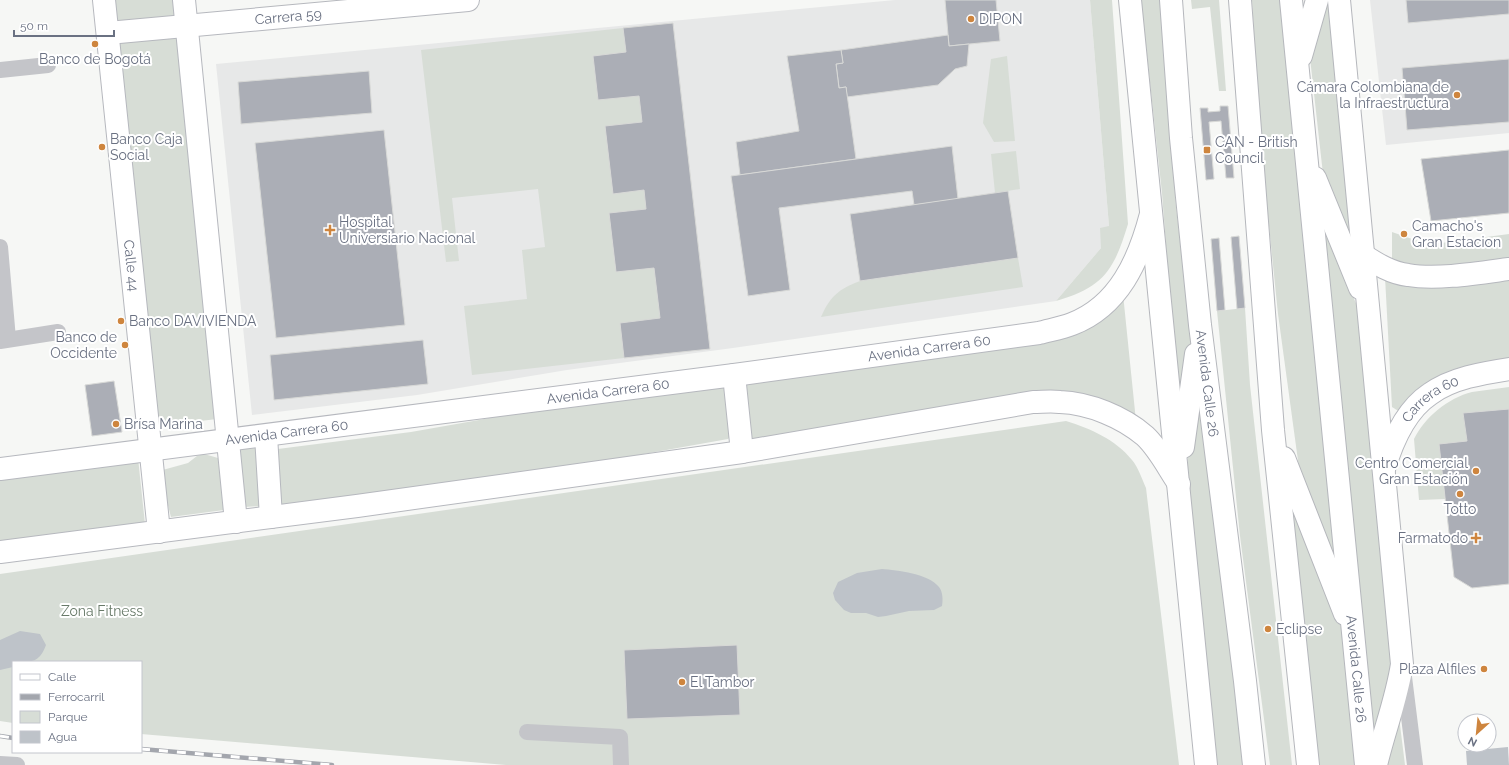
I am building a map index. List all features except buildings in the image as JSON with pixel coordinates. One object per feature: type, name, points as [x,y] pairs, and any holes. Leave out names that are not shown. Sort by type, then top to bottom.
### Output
[{"type":"main road","name":"Calle 44","points":[[104,0],[159,532]]},
{"type":"main road","points":[[184,0],[236,522]]},
{"type":"main road","name":"Carrera 59","points":[[108,33],[468,0]]},
{"type":"main road","points":[[1130,0],[1206,765]]},
{"type":"main road","name":"Avenida Calle 26","points":[[1171,0],[1181,138],[1200,325],[1246,681],[1254,765]]},
{"type":"main road","points":[[1240,0],[1273,430],[1308,765]]},
{"type":"main road","name":"Avenida Calle 26","points":[[1291,0],[1355,640],[1366,765]]},
{"type":"main road","points":[[1298,67],[1317,0]]},
{"type":"main road","points":[[1338,0],[1402,664],[1397,691],[1376,765]]},
{"type":"main road","points":[[1306,155],[1369,310]]},
{"type":"main road","name":"Avenida Carrera 60","points":[[0,469],[734,375],[1032,334],[1072,324],[1091,315],[1102,307],[1121,287],[1134,265],[1144,240],[1152,211]]},
{"type":"main road","points":[[1363,255],[1391,271],[1407,275],[1422,276],[1473,274],[1509,269]]},
{"type":"main road","points":[[1178,484],[1200,325]]},
{"type":"main road","name":"Carrera 60","points":[[1384,469],[1387,456],[1406,420],[1416,406],[1430,393],[1453,382],[1486,373],[1509,369]]},
{"type":"main road","points":[[734,375],[742,452]]},
{"type":"main road","points":[[0,552],[236,522],[742,452],[1032,402],[1062,402],[1105,412],[1126,422],[1145,436],[1178,484]]},
{"type":"main road","points":[[1273,430],[1355,640]]},
{"type":"main road","points":[[266,436],[271,517]]},
{"type":"street","points":[[0,70],[48,66]]},
{"type":"street","points":[[0,247],[4,340],[58,332]]},
{"type":"street","points":[[1402,664],[1415,765]]},
{"type":"street","points":[[527,732],[620,737],[621,765]]},
{"type":"street","points":[[0,764],[17,765]]},
{"type":"shaded area","points":[[895,0],[1090,0],[1109,226],[1101,248],[1056,301],[733,348],[567,370],[417,395],[252,415],[216,64]]},
{"type":"shaded area","points":[[1370,0],[1509,0],[1509,133],[1386,145]]},
{"type":"green space","points":[[114,0],[176,0],[217,419],[158,426]]},
{"type":"green space","points":[[1090,0],[1112,0],[1128,224],[1118,253],[1112,265],[1105,274],[1086,290],[1056,301],[1101,248],[1100,228],[1109,226]]},
{"type":"green space","points":[[1141,0],[1161,0],[1176,207],[1192,344],[1180,403],[1173,337],[1162,193]]},
{"type":"green space","points":[[1191,0],[1219,0],[1226,91],[1219,91],[1210,7],[1192,9]]},
{"type":"green space","points":[[1252,0],[1283,0],[1336,574],[1299,468],[1278,314],[1260,137]]},
{"type":"green space","points":[[1324,0],[1331,0],[1353,256],[1324,183],[1309,49]]},
{"type":"green space","points":[[623,28],[626,52],[593,56],[639,96],[642,122],[605,126],[613,194],[644,190],[646,209],[609,213],[616,272],[654,268],[660,318],[620,323],[624,358],[472,375],[464,306],[527,299],[522,250],[545,247],[538,189],[452,198],[459,261],[446,262],[421,50]]},
{"type":"green space","points":[[1007,56],[1015,141],[994,142],[983,123],[991,59]]},
{"type":"green space","points":[[1016,151],[1020,189],[995,193],[991,154]]},
{"type":"green space","points":[[1318,218],[1359,310],[1394,667],[1371,748]]},
{"type":"green space","points":[[1392,232],[1415,240],[1441,243],[1509,234],[1509,258],[1464,265],[1429,268],[1408,267],[1392,259]]},
{"type":"green space","points":[[1018,258],[1023,287],[821,317],[824,310],[836,294],[846,287],[860,281]]},
{"type":"green space","points":[[1509,276],[1509,362],[1400,412],[1392,407],[1385,277]]},
{"type":"green space","points":[[1123,294],[1136,421],[1100,403],[751,439],[743,388],[747,383],[1036,341]]},
{"type":"green space","points":[[1245,308],[1250,385],[1292,765],[1270,765],[1240,536],[1217,311]]},
{"type":"green space","points":[[716,384],[728,388],[732,434],[728,439],[554,470],[276,505],[270,450],[411,432],[546,406]]},
{"type":"green space","points":[[1509,387],[1509,409],[1464,413],[1467,441],[1439,444],[1445,499],[1419,500],[1414,439],[1424,423],[1446,404],[1463,395],[1472,392]]},
{"type":"green space","points":[[1200,390],[1244,765],[1215,765],[1187,477],[1189,432]]},
{"type":"green space","name":"Zona Fitness","points":[[1066,421],[1093,431],[1118,446],[1134,463],[1146,488],[1179,765],[506,765],[142,734],[142,661],[12,661],[12,723],[0,721],[0,574]]},
{"type":"green space","points":[[257,448],[262,506],[244,507],[239,449]]},
{"type":"green space","points":[[204,454],[218,458],[224,510],[171,517],[159,471],[188,463],[197,456]]},
{"type":"green space","points":[[138,458],[145,524],[0,543],[0,477]]},
{"type":"green space","points":[[1286,487],[1343,632],[1358,765],[1315,765]]},
{"type":"green space","points":[[1398,709],[1405,765],[1384,765]]},
{"type":"water","points":[[882,569],[896,570],[928,579],[939,587],[943,599],[942,606],[934,610],[909,611],[878,617],[866,613],[851,613],[844,610],[835,600],[833,593],[838,582],[857,573]]},
{"type":"water","points":[[20,631],[40,634],[46,645],[37,659],[33,661],[12,661],[12,667],[0,670],[0,640]]},
{"type":"water","points":[[1508,747],[1509,765],[1467,765],[1466,753],[1497,753],[1497,748]]},
{"type":"railway","points":[[0,736],[12,738]]},
{"type":"railway","points":[[142,749],[332,765]]},
{"type":"place","name":"DIPON","points":[[971,19]]},
{"type":"place","name":"Banco de Bogotá","points":[[95,44]]},
{"type":"place","name":"Cámara Colombiana de la Infraestructura","points":[[1457,95]]},
{"type":"place","name":"Banco Caja Social","points":[[102,147]]},
{"type":"place","name":"CAN - British Council","points":[[1207,150]]},
{"type":"place","name":"Hospital Universiario Nacional","points":[[330,230]]},
{"type":"place","name":"Camacho's Gran Estacion","points":[[1404,234]]},
{"type":"place","name":"Banco DAVIVIENDA","points":[[121,321]]},
{"type":"place","name":"Banco de Occidente","points":[[125,345]]},
{"type":"place","name":"Brísa Marina","points":[[116,424]]},
{"type":"place","name":"Centro Comercial Gran Estación","points":[[1476,471]]},
{"type":"place","name":"Totto","points":[[1460,494]]},
{"type":"place","name":"Farmatodo","points":[[1476,538]]},
{"type":"place","name":"Eclipse","points":[[1268,629]]},
{"type":"place","name":"Plaza Alfiles","points":[[1484,669]]},
{"type":"place","name":"El Tambor","points":[[682,682]]}]
